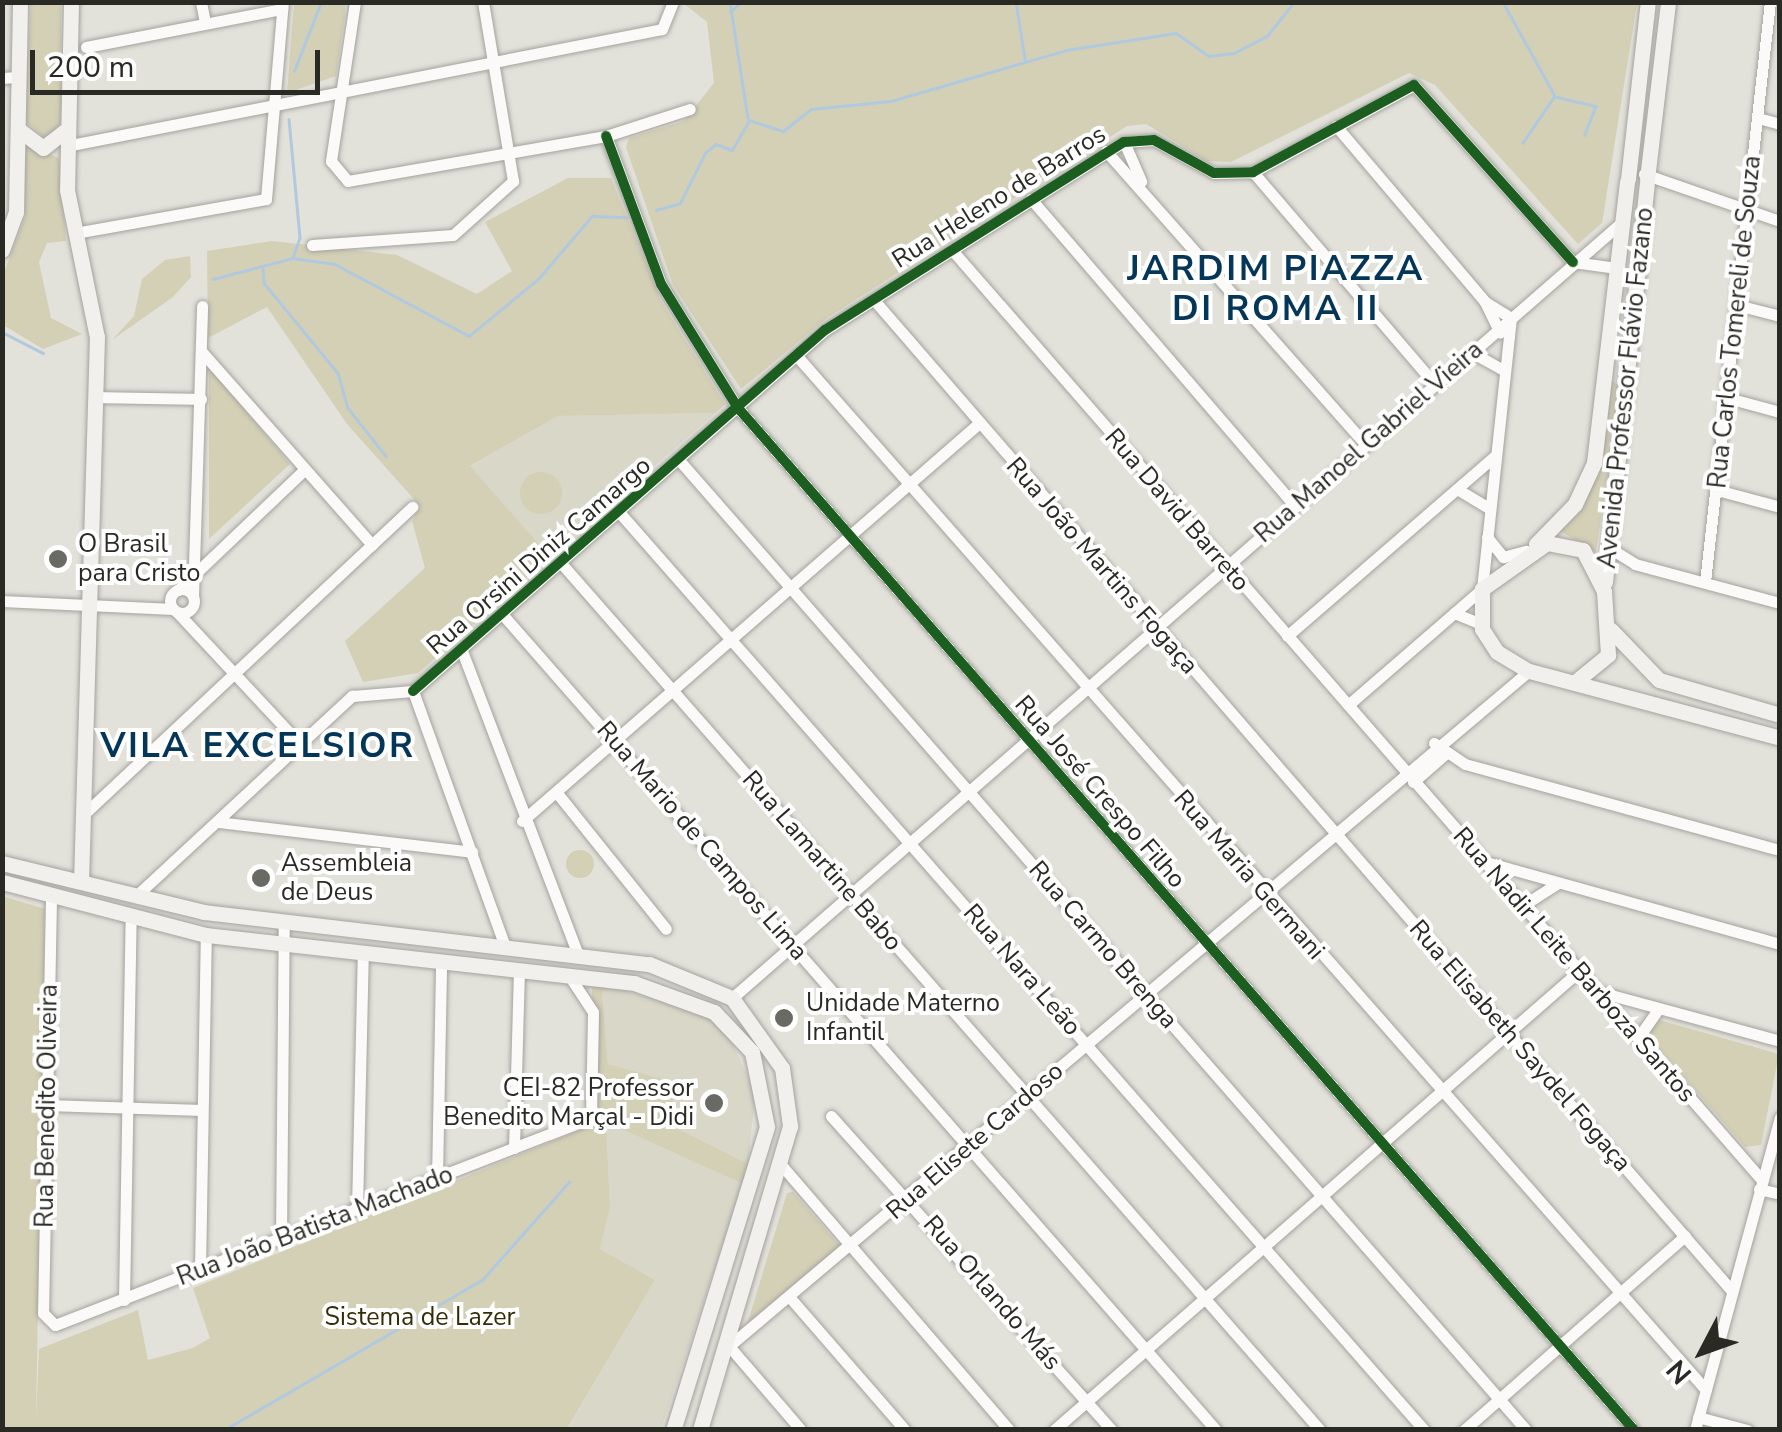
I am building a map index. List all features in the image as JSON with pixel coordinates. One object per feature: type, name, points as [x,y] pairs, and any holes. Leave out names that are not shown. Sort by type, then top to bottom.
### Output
[{"type":"main road","name":"Avenida Professor Flávio Fazano","points":[[1604,591],[1639,260],[1648,2]]},
{"type":"main road","name":"Avenida Professor Flávio Fazano","points":[[1534,547],[1575,504],[1594,464],[1622,222],[1641,182],[1668,2]]},
{"type":"main road","points":[[4,247],[16,212],[18,129],[10,77],[21,4]]},
{"type":"main road","points":[[70,4],[60,142],[74,233],[97,338],[83,815],[85,879]]},
{"type":"main road","points":[[18,129],[60,142]]},
{"type":"main road","points":[[1617,268],[1639,260]]},
{"type":"main road","points":[[1576,682],[1605,662],[1610,628],[1604,591],[1582,550],[1534,547],[1482,589],[1481,624],[1504,658],[1528,671],[1780,738]]},
{"type":"main road","points":[[1610,628],[1659,680],[1780,715]]},
{"type":"main road","points":[[2,862],[138,894],[284,921],[670,968],[732,998],[782,1068],[784,1167],[700,1430]]},
{"type":"main road","points":[[2,881],[56,890],[85,879]]},
{"type":"main road","points":[[2,881],[50,899],[206,935],[519,972],[565,955],[697,1000],[732,998]]},
{"type":"main road","points":[[138,894],[174,927]]},
{"type":"main road","points":[[673,1430],[767,1127],[752,1052],[697,1000]]},
{"type":"street","points":[[202,2],[205,22]]},
{"type":"street","points":[[355,2],[331,162],[340,177],[606,136],[690,109]]},
{"type":"street","points":[[312,245],[453,236],[514,181],[483,2]]},
{"type":"street","points":[[60,142],[494,63],[670,24],[674,2]]},
{"type":"street","name":"Rua Carlos Tomereli de Souza","points":[[1705,582],[1746,212],[1774,27],[1770,2]]},
{"type":"street","points":[[69,58],[86,47],[283,6],[271,104],[266,199],[74,233]]},
{"type":"street","points":[[70,40],[86,47]]},
{"type":"street","points":[[1435,384],[1253,172],[1414,85],[1574,262],[1617,268]]},
{"type":"street","points":[[1758,118],[1780,124]]},
{"type":"street","points":[[1336,126],[1485,302],[1500,328],[1502,369]]},
{"type":"street","name":"Rua José Crespo Filho","points":[[606,136],[660,284],[738,408],[1634,1430]]},
{"type":"street","name":"Rua Heleno de Barros","points":[[825,330],[1124,142],[1154,140],[1214,172],[1253,172]]},
{"type":"street","points":[[1124,142],[1144,189]]},
{"type":"street","points":[[1106,151],[1144,189],[1366,445]]},
{"type":"street","points":[[1641,182],[1780,221]]},
{"type":"street","points":[[1031,198],[1295,506]]},
{"type":"street","name":"Rua Manoel Gabriel Vieira","points":[[732,998],[1622,222]]},
{"type":"street","name":"Rua David Barreto","points":[[952,250],[1402,770]]},
{"type":"street","name":"Rua João Martins Fogaça","points":[[874,300],[1332,830]]},
{"type":"street","points":[[1348,705],[1482,589],[1502,369],[1511,318],[1485,302]]},
{"type":"street","points":[[1737,305],[1780,316]]},
{"type":"street","points":[[202,306],[193,601],[203,635]]},
{"type":"street","name":"Rua Orsini Diniz Camargo","points":[[413,691],[825,330]]},
{"type":"street","points":[[202,352],[303,472],[372,545]]},
{"type":"street","points":[[1471,352],[1502,369]]},
{"type":"street","name":"Rua Maria Germani","points":[[796,355],[1617,1295],[1706,1390]]},
{"type":"street","points":[[96,397],[200,400]]},
{"type":"street","points":[[1728,398],[1780,412]]},
{"type":"street","points":[[522,821],[617,744],[730,638],[978,424]]},
{"type":"street","points":[[1287,636],[1495,456]]},
{"type":"street","name":"Rua Carmo Brenga","points":[[679,460],[1526,1430]]},
{"type":"street","points":[[175,610],[178,590],[196,565],[303,472]]},
{"type":"street","points":[[1457,488],[1488,508]]},
{"type":"street","points":[[1717,490],[1780,507]]},
{"type":"street","points":[[83,815],[412,507]]},
{"type":"street","name":"Rua Nara Leão","points":[[619,512],[1424,1430]]},
{"type":"street","points":[[1486,533],[1503,557],[1534,547]]},
{"type":"street","points":[[1608,548],[1635,564],[1780,603]]},
{"type":"street","name":"Rua Lamartine Babo","points":[[561,563],[1320,1430]]},
{"type":"street","points":[[1606,570],[1635,564]]},
{"type":"street","points":[[178,590],[193,601]]},
{"type":"street","points":[[2,601],[175,610],[193,601]]},
{"type":"street","points":[[175,610],[236,670],[300,744]]},
{"type":"street","points":[[1454,613],[1481,624]]},
{"type":"street","name":"Rua Mario de Campos Lima","points":[[502,615],[1216,1430]]},
{"type":"street","points":[[462,652],[565,955]]},
{"type":"street","points":[[1502,685],[1504,658]]},
{"type":"street","name":"Rua Elisete Cardoso","points":[[728,1346],[792,1300],[1402,770],[1502,685],[1528,671]]},
{"type":"street","points":[[138,894],[360,692],[413,691],[505,946]]},
{"type":"street","points":[[1434,743],[1444,755],[1780,850]]},
{"type":"street","points":[[1413,782],[1444,755]]},
{"type":"street","name":"Rua Nadir Leite Barboza Santos","points":[[1402,770],[1745,1160],[1760,1184]]},
{"type":"street","points":[[84,778],[92,789],[110,788]]},
{"type":"street","points":[[557,793],[666,929]]},
{"type":"street","points":[[218,822],[472,852]]},
{"type":"street","name":"Rua Elisabeth Saydel Fogaça","points":[[1332,830],[1731,1290]]},
{"type":"street","points":[[1482,860],[1780,944]]},
{"type":"street","points":[[1502,884],[1535,876]]},
{"type":"street","points":[[1522,906],[1558,883]]},
{"type":"street","name":"Rua Benedito Oliveira","points":[[43,1313],[50,899]]},
{"type":"street","points":[[124,1300],[130,916]]},
{"type":"street","points":[[281,1239],[284,921]]},
{"type":"street","points":[[200,1270],[206,935]]},
{"type":"street","points":[[357,1210],[363,954]]},
{"type":"street","name":"Rua João Batista Machado","points":[[43,1313],[60,1324],[591,1118],[593,1012],[565,955]]},
{"type":"street","points":[[437,1178],[441,962]]},
{"type":"street","points":[[1054,1430],[1580,971]]},
{"type":"street","points":[[514,1148],[519,972]]},
{"type":"street","points":[[1597,991],[1780,1041]]},
{"type":"street","points":[[1638,1038],[1658,1009]]},
{"type":"street","points":[[46,1105],[202,1110]]},
{"type":"street","name":"Rua Orlando Más","points":[[830,1116],[909,1198],[1112,1430]]},
{"type":"street","points":[[1747,1430],[1696,1423],[1780,1117]]},
{"type":"street","points":[[1745,1160],[1768,1157]]},
{"type":"street","points":[[784,1167],[1009,1430]]},
{"type":"street","points":[[1760,1184],[1780,1194]]},
{"type":"street","points":[[774,1197],[799,1189]]},
{"type":"street","points":[[1464,1430],[1685,1236]]},
{"type":"street","points":[[1707,1262],[1738,1263]]},
{"type":"street","points":[[792,1300],[905,1430]]},
{"type":"street","points":[[728,1346],[801,1430]]},
{"type":"shaded area","points":[[715,413],[550,557],[469,467],[558,416]]},
{"type":"shaded area","points":[[610,986],[706,1016],[729,1037],[755,1092],[748,1164],[663,1121],[680,1084],[608,1064],[602,992]]},
{"type":"shaded area","points":[[606,1122],[743,1184],[661,1429],[567,1430],[655,1280],[600,1249],[610,1207]]},
{"type":"green space","points":[[31,3],[61,3],[61,122],[47,140],[24,120]]},
{"type":"green space","points":[[294,3],[345,3],[345,15],[336,76],[287,93]]},
{"type":"green space","points":[[683,3],[1637,3],[1602,223],[1578,244],[1435,85],[1409,73],[1231,162],[1207,161],[1146,124],[1127,126],[827,318],[741,389],[673,285],[626,147],[629,138],[684,121],[714,83],[707,22]]},
{"type":"green space","points":[[23,144],[59,158],[66,241],[47,243],[39,262],[51,318],[82,334],[43,349],[3,325],[3,275],[25,217]]},
{"type":"green space","points":[[568,178],[611,178],[661,301],[725,404],[715,413],[558,416],[470,466],[550,557],[418,673],[363,682],[345,641],[425,568],[412,521],[420,506],[347,424],[267,307],[208,338],[207,251],[272,241],[397,255],[477,294],[512,271],[485,222]]},
{"type":"green space","points":[[190,256],[191,277],[173,297],[112,340],[134,316],[142,279],[165,260]]},
{"type":"green space","points":[[213,371],[290,464],[209,539],[209,373]]},
{"type":"green space","points":[[1611,380],[1620,386],[1596,552],[1560,531],[1601,466]]},
{"type":"green space","points":[[541,472],[556,478],[562,493],[556,508],[541,514],[526,508],[520,493],[526,478]]},
{"type":"green space","points":[[580,850],[590,854],[594,864],[590,874],[580,878],[570,874],[566,864],[570,854]]},
{"type":"green space","name":"Sistema de Lazer","points":[[2,896],[45,909],[36,1421],[39,1349],[138,1310],[148,1360],[193,1348],[210,1338],[193,1288],[595,1124],[592,985],[610,986],[602,992],[608,1064],[681,1084],[663,1121],[748,1164],[743,1184],[606,1122],[610,1207],[600,1249],[655,1280],[567,1429],[3,1429]]},
{"type":"green space","points":[[1659,1020],[1779,1054],[1761,1145],[1745,1147],[1654,1043],[1649,1031]]},
{"type":"green space","points":[[793,1192],[840,1246],[746,1328],[787,1193]]},
{"type":"waterway","points":[[294,71],[321,2]]},
{"type":"waterway","points":[[730,2],[748,118]]},
{"type":"waterway","points":[[730,12],[741,2]]},
{"type":"waterway","points":[[1016,2],[1025,59]]},
{"type":"waterway","points":[[656,210],[680,203],[705,153],[716,144],[732,150],[749,120],[783,131],[811,109],[891,101],[1066,50],[1176,33],[1209,56],[1234,53],[1267,36],[1294,2]]},
{"type":"waterway","points":[[1503,2],[1555,96],[1523,143]]},
{"type":"waterway","points":[[1557,97],[1596,106],[1585,135]]},
{"type":"waterway","points":[[289,119],[300,238],[293,257]]},
{"type":"waterway","points":[[213,279],[293,258],[335,264],[469,336],[539,278],[592,216],[626,217]]},
{"type":"waterway","points":[[263,268],[264,283],[338,373],[348,408],[386,456]]},
{"type":"waterway","points":[[2,332],[43,353]]},
{"type":"waterway","points":[[224,1430],[482,1280],[569,1182]]},
{"type":"cycle path","points":[[413,691],[825,330],[1124,142],[1154,140],[1214,173],[1253,172],[1414,85],[1573,262]]},
{"type":"cycle path","points":[[606,136],[661,284],[738,408],[1634,1430]]},
{"type":"place","name":"O Brasil para Cristo","points":[[58,559]]},
{"type":"place","name":"Assembleia de Deus","points":[[261,878]]},
{"type":"place","name":"Unidade Materno Infantil","points":[[784,1018]]},
{"type":"place","name":"CEI-82 Professor Benedito Marçal - Didi","points":[[714,1103]]},
{"type":"district","name":"JARDIM PIAZZA DI ROMA II","points":[[1276,289]]},
{"type":"district","name":"VILA EXCELSIOR","points":[[258,746]]}]
